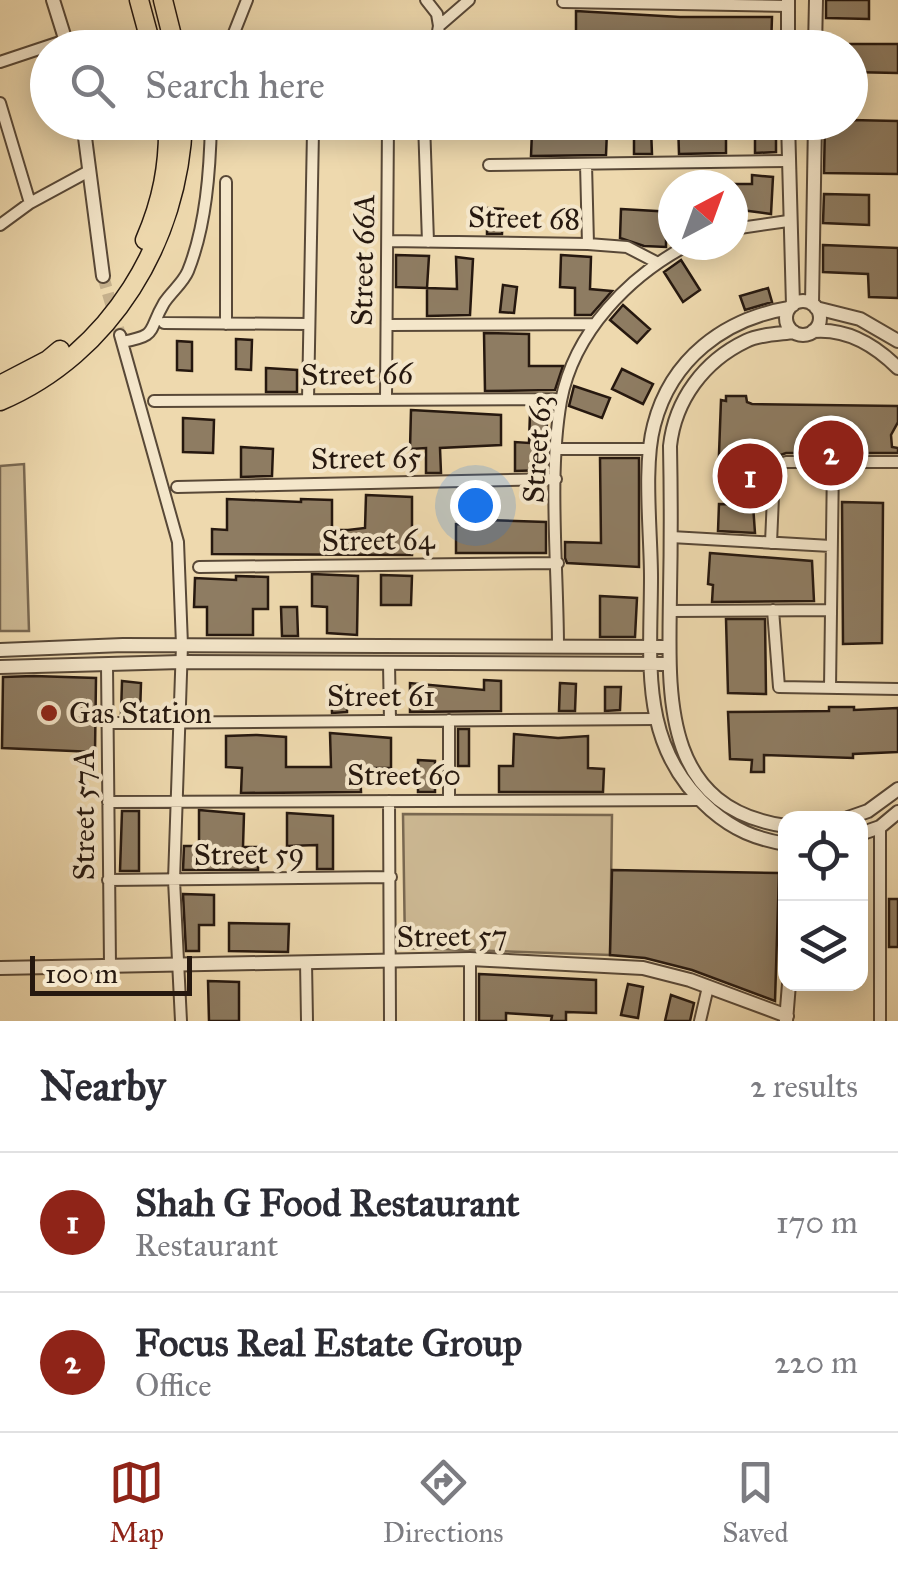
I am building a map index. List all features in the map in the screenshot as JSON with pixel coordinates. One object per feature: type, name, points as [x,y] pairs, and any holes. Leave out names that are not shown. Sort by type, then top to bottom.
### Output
[{"type":"highway","points":[[139,0],[147,30]]},
{"type":"highway","points":[[162,0],[171,30]]},
{"type":"highway","points":[[0,385],[48,360],[73,339],[104,308],[122,282],[140,251],[163,192],[168,140]]},
{"type":"highway","points":[[0,401],[56,368],[102,328],[122,304],[143,271],[172,205],[181,140]]},
{"type":"street","points":[[53,0],[63,30]]},
{"type":"street","points":[[235,30],[247,0]]},
{"type":"street","points":[[426,0],[437,14],[438,30]]},
{"type":"street","points":[[439,26],[469,0]]},
{"type":"street","points":[[816,0],[816,30]]},
{"type":"street","points":[[562,2],[788,3],[788,30]]},
{"type":"street","points":[[0,62],[30,54]]},
{"type":"street","points":[[0,103],[30,203]]},
{"type":"street","points":[[85,140],[103,276]]},
{"type":"street","points":[[181,1021],[174,880],[182,645],[178,542],[121,339],[146,338],[166,300],[186,276],[199,233],[209,140]]},
{"type":"street","points":[[308,400],[312,140]]},
{"type":"street","name":"Street 66A","points":[[386,398],[388,140]]},
{"type":"street","points":[[425,140],[428,242]]},
{"type":"street","points":[[788,140],[791,306],[787,324],[794,332]]},
{"type":"street","points":[[813,331],[820,318],[814,306],[814,140]]},
{"type":"street","points":[[488,165],[788,161]]},
{"type":"street","points":[[586,164],[588,244]]},
{"type":"street","points":[[0,225],[30,203],[89,171]]},
{"type":"street","points":[[226,182],[226,324]]},
{"type":"street","points":[[748,227],[788,221]]},
{"type":"street","name":"Street 68","points":[[388,241],[627,247],[656,262]]},
{"type":"street","name":"Street 63","points":[[558,647],[556,449],[561,399],[594,324],[660,260]]},
{"type":"street","points":[[778,843],[730,826],[700,800],[675,771],[654,719],[650,449],[669,389],[692,356],[734,323],[802,301],[860,319],[898,341]]},
{"type":"street","points":[[164,323],[309,324]]},
{"type":"street","points":[[387,325],[594,324]]},
{"type":"street","points":[[778,824],[748,818],[728,806],[692,771],[671,714],[672,426],[687,391],[711,364],[749,339],[831,330],[866,342],[898,368]]},
{"type":"street","name":"Street 66","points":[[154,401],[561,399]]},
{"type":"street","points":[[556,449],[650,449]]},
{"type":"street","points":[[830,688],[833,462]]},
{"type":"street","points":[[772,543],[774,472],[779,465],[898,462]]},
{"type":"street","name":"Street 65","points":[[176,487],[556,479]]},
{"type":"street","points":[[671,536],[831,546]]},
{"type":"street","name":"Street 64","points":[[198,566],[558,563]]},
{"type":"street","points":[[774,610],[779,687],[898,688]]},
{"type":"street","points":[[670,611],[831,610]]},
{"type":"street","points":[[0,650],[182,645],[670,647]]},
{"type":"street","points":[[0,667],[180,662],[669,664]]},
{"type":"street","points":[[389,664],[390,721]]},
{"type":"street","name":"Street 57A","points":[[108,666],[110,964]]},
{"type":"street","name":"Street 61","points":[[108,723],[654,719]]},
{"type":"street","points":[[448,800],[449,720]]},
{"type":"street","points":[[868,811],[898,788]]},
{"type":"street","name":"Street 60","points":[[108,802],[700,800]]},
{"type":"street","points":[[389,801],[390,1021]]},
{"type":"street","points":[[868,831],[898,812]]},
{"type":"street","points":[[880,827],[880,1021]]},
{"type":"street","name":"Street 59","points":[[108,880],[390,877]]},
{"type":"street","points":[[470,959],[470,1021]]},
{"type":"street","name":"Street 57","points":[[0,968],[470,959],[643,968],[708,987],[787,1018]]},
{"type":"street","points":[[306,962],[307,1021]]},
{"type":"street","points":[[700,1021],[708,987]]},
{"type":"street","points":[[787,1018],[789,991]]},
{"type":"shaded area","points":[[24,464],[29,631],[0,631],[0,466]]},
{"type":"shaded area","points":[[403,814],[612,815],[610,955],[405,948]]},
{"type":"building","points":[[826,0],[869,0],[869,19],[826,18]]},
{"type":"building","points":[[576,11],[772,17],[772,30],[576,30]]},
{"type":"building","points":[[868,44],[898,44],[898,73],[868,72]]},
{"type":"building","points":[[868,120],[898,121],[898,174],[824,173],[825,140],[868,140]]},
{"type":"building","points":[[532,140],[607,140],[606,155],[531,156]]},
{"type":"building","points":[[634,140],[651,140],[652,154],[634,154]]},
{"type":"building","points":[[679,140],[726,140],[726,153],[679,154]]},
{"type":"building","points":[[755,140],[776,140],[776,152],[755,153]]},
{"type":"building","points":[[752,175],[773,177],[771,214],[748,211],[748,184],[752,184]]},
{"type":"building","points":[[824,194],[869,195],[869,225],[823,223]]},
{"type":"building","points":[[487,208],[503,209],[502,234],[487,234]]},
{"type":"building","points":[[621,209],[658,211],[658,247],[620,238]]},
{"type":"building","points":[[823,245],[898,248],[898,298],[869,297],[868,274],[823,272]]},
{"type":"building","points":[[396,255],[429,256],[427,288],[396,287]]},
{"type":"building","points":[[561,255],[591,257],[590,289],[612,291],[591,315],[575,315],[575,288],[560,287]]},
{"type":"building","points":[[456,257],[473,259],[470,315],[427,316],[427,288],[457,289]]},
{"type":"building","points":[[681,260],[700,290],[683,302],[664,272]]},
{"type":"building","points":[[503,285],[517,287],[514,313],[500,312]]},
{"type":"building","points":[[768,288],[772,302],[745,310],[740,296]]},
{"type":"building","points":[[623,305],[650,329],[637,343],[610,320]]},
{"type":"building","points":[[484,333],[529,334],[529,366],[563,366],[555,390],[485,391]]},
{"type":"building","points":[[236,339],[252,340],[251,370],[236,369]]},
{"type":"building","points":[[177,341],[192,342],[192,371],[177,370]]},
{"type":"building","points":[[266,368],[297,370],[297,392],[266,392]]},
{"type":"building","points":[[622,369],[653,384],[643,404],[612,389]]},
{"type":"building","points":[[574,386],[610,398],[602,418],[569,406]]},
{"type":"building","points":[[726,396],[746,396],[752,404],[898,406],[898,422],[891,435],[892,447],[898,448],[898,453],[786,453],[753,457],[753,484],[718,481],[721,400],[726,401]]},
{"type":"building","points":[[411,410],[501,415],[501,445],[440,448],[441,473],[426,473],[426,448],[410,449]]},
{"type":"building","points":[[530,413],[547,415],[546,470],[515,471],[515,442],[529,443]]},
{"type":"building","points":[[183,418],[214,420],[213,453],[183,452]]},
{"type":"building","points":[[241,447],[273,449],[272,476],[241,477]]},
{"type":"building","points":[[600,458],[639,458],[639,567],[567,563],[565,558],[565,542],[601,543]]},
{"type":"building","points":[[469,494],[486,494],[486,520],[546,522],[546,553],[456,553],[456,524],[470,525]]},
{"type":"building","points":[[366,495],[412,497],[412,555],[212,554],[212,529],[227,530],[227,499],[332,500],[332,530],[348,530],[365,528]]},
{"type":"building","points":[[842,502],[883,503],[882,643],[843,644]]},
{"type":"building","points":[[719,504],[753,505],[755,533],[718,531]]},
{"type":"building","points":[[710,553],[812,561],[814,601],[712,602],[713,585],[708,584]]},
{"type":"building","points":[[312,574],[358,576],[357,635],[327,633],[327,607],[312,606]]},
{"type":"building","points":[[381,575],[412,576],[411,605],[381,605]]},
{"type":"building","points":[[236,576],[268,577],[268,609],[253,609],[253,635],[207,635],[207,607],[194,607],[195,578],[236,580]]},
{"type":"building","points":[[600,596],[637,598],[635,637],[600,637]]},
{"type":"building","points":[[281,607],[297,607],[298,636],[282,636]]},
{"type":"building","points":[[726,619],[765,619],[766,694],[728,693]]},
{"type":"building","name":"Gas Station","points":[[3,677],[96,678],[95,752],[2,748]]},
{"type":"building","points":[[484,680],[501,681],[501,711],[410,712],[410,683],[484,690]]},
{"type":"building","points":[[122,681],[141,683],[140,714],[121,714]]},
{"type":"building","points":[[560,683],[576,684],[575,711],[559,711]]},
{"type":"building","points":[[347,685],[347,712],[332,713],[331,686]]},
{"type":"building","points":[[605,687],[621,687],[620,710],[605,711]]},
{"type":"building","points":[[829,707],[898,708],[898,752],[853,754],[853,758],[764,755],[764,772],[751,772],[752,760],[730,759],[728,712],[829,711]]},
{"type":"building","points":[[458,729],[469,729],[469,766],[458,766]]},
{"type":"building","points":[[330,733],[391,738],[391,768],[360,768],[361,792],[241,793],[242,768],[226,767],[226,736],[257,735],[286,737],[286,767],[331,767]]},
{"type":"building","points":[[514,734],[588,736],[588,768],[604,769],[603,792],[499,792],[499,766],[513,766]]},
{"type":"building","points":[[418,760],[435,761],[435,792],[418,792]]},
{"type":"building","points":[[199,810],[244,814],[243,847],[258,847],[258,870],[183,870],[184,846],[199,846]]},
{"type":"building","points":[[122,811],[139,811],[139,871],[120,871]]},
{"type":"building","points":[[287,813],[333,816],[333,869],[317,869],[317,845],[287,846]]},
{"type":"building","points":[[612,870],[778,873],[775,1001],[692,970],[645,958],[610,955]]},
{"type":"building","points":[[183,894],[214,895],[214,925],[199,925],[199,951],[186,951]]},
{"type":"building","points":[[889,899],[898,899],[898,947],[889,947]]},
{"type":"building","points":[[229,923],[289,924],[288,952],[229,951]]},
{"type":"building","points":[[479,974],[596,980],[596,1013],[566,1012],[566,1021],[551,1021],[552,1016],[506,1013],[506,1021],[479,1021]]},
{"type":"building","points":[[208,981],[239,982],[239,1021],[209,1021]]},
{"type":"building","points":[[628,984],[643,987],[638,1018],[621,1015]]},
{"type":"building","points":[[671,995],[694,1003],[690,1021],[665,1021]]},
{"type":"tunnel","points":[[103,276],[120,335]]},
{"type":"place","name":"Focus Real Estate Group","points":[[831,453]]},
{"type":"place","name":"Shah G Food Restaurant","points":[[750,476]]},
{"type":"place","name":"Gas Station","points":[[49,713]]}]
